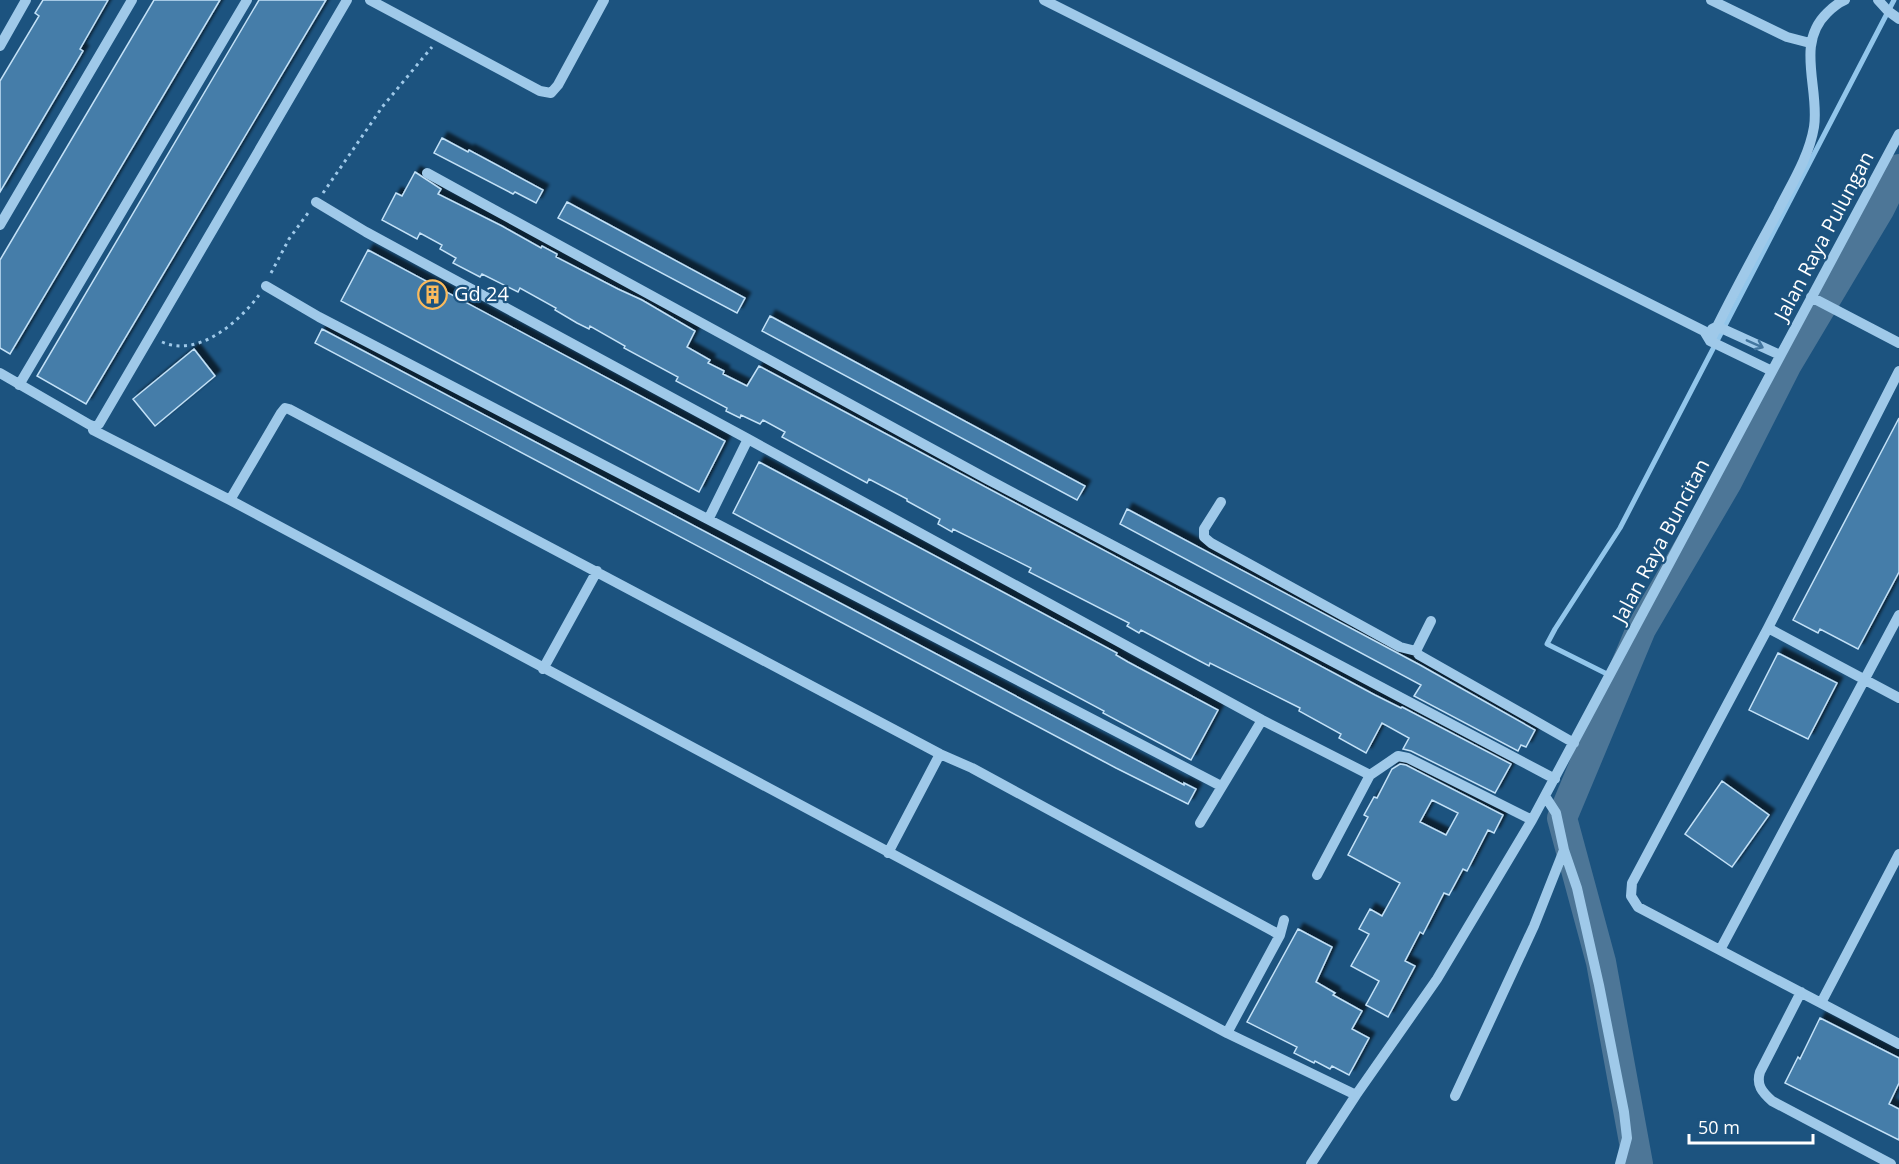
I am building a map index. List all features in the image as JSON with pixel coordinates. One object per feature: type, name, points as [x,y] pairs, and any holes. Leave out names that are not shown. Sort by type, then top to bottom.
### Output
[{"type":"street","points":[[0,46],[26,0]]},
{"type":"street","points":[[0,225],[132,0]]},
{"type":"street","points":[[19,385],[247,0]]},
{"type":"street","points":[[95,427],[99,424],[347,0]]},
{"type":"street","points":[[370,0],[540,91],[551,93],[558,86],[604,0]]},
{"type":"street","points":[[1044,0],[1772,371]]},
{"type":"street","points":[[1710,0],[1787,37],[1810,43]]},
{"type":"street","points":[[1713,341],[1723,330],[1799,170],[1814,124],[1810,43],[1823,17],[1838,3],[1845,0]]},
{"type":"street","points":[[1878,0],[1899,19]]},
{"type":"street","name":"Jalan Raya Pulungan","points":[[1780,355],[1899,134]]},
{"type":"street","points":[[427,173],[987,479],[1547,775]]},
{"type":"street","points":[[316,202],[366,232],[1262,720],[1370,775]]},
{"type":"street","points":[[266,286],[330,322],[1221,786]]},
{"type":"street","points":[[1811,297],[1899,343]]},
{"type":"street","points":[[1723,330],[1780,355]]},
{"type":"street","name":"Jalan Raya Buncitan","points":[[1311,1164],[1350,1092],[1437,979],[1524,817],[1545,796],[1547,775],[1574,743],[1780,355]]},
{"type":"street","points":[[1899,371],[1768,628],[1632,883],[1631,897],[1638,907],[1899,1044]]},
{"type":"street","points":[[0,374],[95,427]]},
{"type":"street","points":[[230,500],[281,413],[285,408],[290,409],[940,754],[972,768],[1280,935]]},
{"type":"street","points":[[95,427],[93,430],[230,500],[1227,1033],[1350,1092]]},
{"type":"street","points":[[709,518],[748,439]]},
{"type":"street","points":[[1221,502],[1204,529],[1204,537],[1211,543],[1400,647],[1416,651],[1419,655],[1574,743]]},
{"type":"street","points":[[543,669],[597,571]]},
{"type":"street","points":[[1720,950],[1899,615]]},
{"type":"street","points":[[1416,651],[1431,621]]},
{"type":"street","points":[[1768,628],[1899,698]]},
{"type":"street","points":[[1200,823],[1262,720]]},
{"type":"street","points":[[888,853],[940,754]]},
{"type":"street","points":[[1317,875],[1370,775],[1398,756],[1404,756],[1524,817]]},
{"type":"street","points":[[1545,796],[1556,813],[1564,850],[1577,888],[1624,1112],[1627,1138],[1620,1164]]},
{"type":"street","points":[[1455,1095],[1534,926],[1564,850]]},
{"type":"street","points":[[1821,1003],[1899,854]]},
{"type":"street","points":[[1227,1033],[1280,935],[1284,920]]},
{"type":"street","points":[[1801,992],[1760,1072],[1759,1086],[1772,1101],[1891,1164]]},
{"type":"path","points":[[150,334],[170,345],[193,346],[213,337],[237,319],[266,286],[289,239],[335,178],[383,106],[439,38]]},
{"type":"building","points":[[43,0],[108,0],[80,49],[83,51],[0,192],[0,81],[39,16],[35,13]]},
{"type":"building","points":[[154,0],[220,0],[10,354],[0,348],[0,260]]},
{"type":"building","points":[[259,0],[326,0],[86,404],[37,376]]},
{"type":"building","points":[[442,138],[543,190],[536,203],[515,192],[513,194],[434,153]]},
{"type":"building","points":[[415,172],[441,189],[438,194],[541,248],[542,246],[557,254],[556,257],[642,300],[695,331],[687,347],[710,360],[708,363],[724,371],[723,374],[747,386],[759,366],[1375,695],[1511,764],[1495,793],[1403,749],[1409,738],[1382,723],[1366,753],[1339,738],[1341,734],[1299,711],[1300,708],[1210,663],[1209,666],[1141,630],[1139,633],[1127,626],[1129,623],[1029,572],[1031,568],[953,529],[952,532],[938,524],[940,519],[907,499],[869,479],[867,483],[782,437],[785,432],[763,420],[760,424],[726,411],[727,408],[676,381],[678,377],[624,348],[625,346],[590,326],[589,329],[577,323],[520,288],[518,292],[453,263],[456,258],[440,249],[442,245],[420,233],[417,239],[382,220],[396,193],[402,196]]},
{"type":"building","points":[[567,202],[745,298],[737,313],[558,218]]},
{"type":"building","points":[[368,250],[725,441],[699,492],[341,301]]},
{"type":"building","points":[[770,316],[1085,486],[1077,500],[762,331]]},
{"type":"building","points":[[322,329],[1184,785],[1184,783],[1196,789],[1188,804],[315,343]]},
{"type":"building","points":[[194,349],[215,376],[155,426],[133,399]]},
{"type":"building","points":[[1899,418],[1899,572],[1858,649],[1820,629],[1818,633],[1793,620]]},
{"type":"building","points":[[759,462],[1117,653],[1116,655],[1128,662],[1218,710],[1191,760],[1103,713],[1104,711],[733,513]]},
{"type":"building","points":[[1127,509],[1420,665],[1535,730],[1526,747],[1521,745],[1518,751],[1414,696],[1421,685],[1120,524]]},
{"type":"building","points":[[1778,653],[1837,683],[1808,739],[1749,710]]},
{"type":"building","points":[[1400,764],[1406,765],[1503,815],[1494,833],[1488,830],[1467,871],[1463,869],[1449,895],[1444,893],[1423,934],[1420,932],[1405,961],[1415,966],[1388,1017],[1366,1005],[1379,981],[1351,966],[1369,934],[1359,929],[1370,909],[1382,916],[1400,883],[1348,855],[1368,817],[1364,815],[1374,797],[1377,798],[1392,769]],"holes":[[[1432,800],[1458,813],[1446,835],[1420,822]]]},
{"type":"building","points":[[1722,781],[1769,815],[1732,867],[1685,834]]},
{"type":"building","points":[[1298,929],[1332,947],[1316,982],[1335,993],[1333,995],[1362,1011],[1352,1029],[1369,1038],[1349,1075],[1332,1066],[1330,1069],[1294,1053],[1297,1047],[1247,1022]]},
{"type":"building","points":[[1820,1018],[1899,1058],[1899,1083],[1889,1104],[1899,1109],[1899,1140],[1785,1083],[1798,1057],[1800,1059]]},
{"type":"waterway","points":[[1619,682],[1547,644],[1620,528],[1894,0]]},
{"type":"waterway","points":[[1638,1164],[1601,962],[1562,818],[1641,629],[1727,482],[1787,364],[1880,208],[1899,169]]},
{"type":"place","name":"Gd 24","points":[[433,294]]}]
